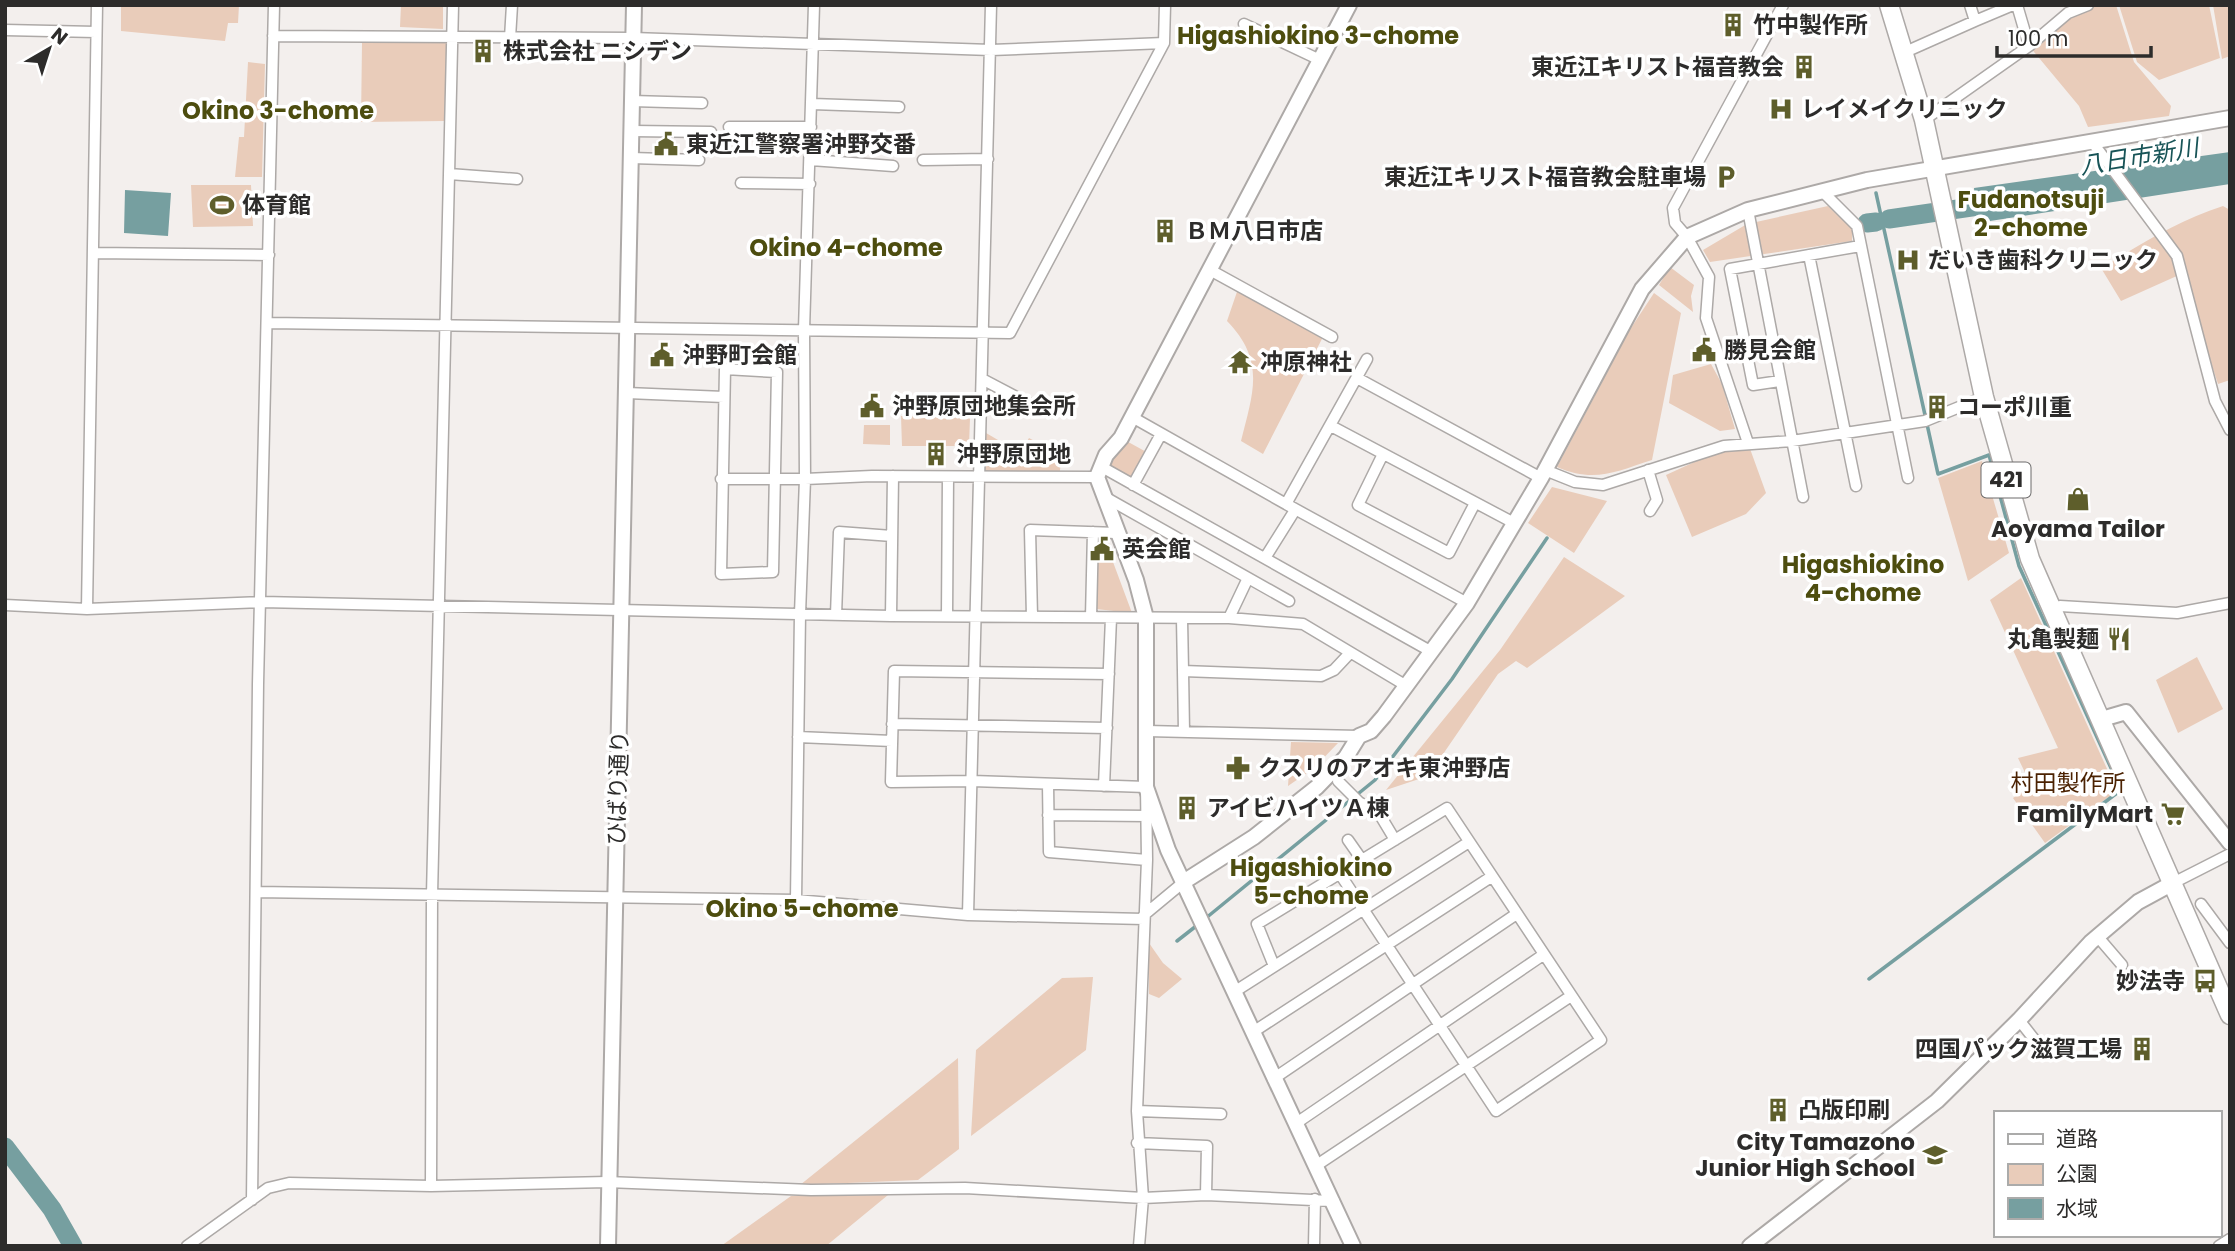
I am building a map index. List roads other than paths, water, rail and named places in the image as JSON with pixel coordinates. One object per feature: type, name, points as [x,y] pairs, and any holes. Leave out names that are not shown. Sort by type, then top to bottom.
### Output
[{"type":"highway","name":"421","points":[[1889,5],[1924,120],[1984,397],[2030,559],[2228,1005]]},
{"type":"street","points":[[87,609],[97,5]]},
{"type":"street","points":[[252,1200],[274,5]]},
{"type":"street","points":[[431,1186],[432,895],[453,5]]},
{"type":"street","points":[[510,37],[512,5]]},
{"type":"street","points":[[634,5],[634,38]]},
{"type":"street","points":[[796,900],[800,614],[805,479],[804,330],[814,5]]},
{"type":"street","points":[[968,915],[991,5]]},
{"type":"street","points":[[268,323],[446,328],[1010,333],[1164,43],[1165,5]]},
{"type":"street","points":[[1139,1246],[1143,1198],[1137,1143],[1137,1111],[1147,860],[1146,618],[1136,580],[1103,496],[1099,472],[1132,417],[1349,5]]},
{"type":"street","points":[[1748,443],[1706,318],[1709,277],[1687,237],[1675,223],[1673,208],[1783,5]]},
{"type":"street","points":[[1970,5],[1975,20]]},
{"type":"street","points":[[1903,53],[2015,5],[2029,47]]},
{"type":"street","points":[[1924,120],[2029,47],[2066,9],[2088,5]]},
{"type":"street","points":[[1244,24],[1320,60]]},
{"type":"street","points":[[5,30],[96,32]]},
{"type":"street","points":[[273,36],[634,38],[991,50],[1164,43]]},
{"type":"street","name":"ひばり通り","points":[[608,1246],[607,1182],[634,38]]},
{"type":"street","points":[[632,101],[702,103]]},
{"type":"street","points":[[812,104],[899,107]]},
{"type":"street","points":[[1147,731],[1359,736],[1371,731],[1467,603],[1543,474],[1642,289],[1687,237],[1748,210],[1822,191],[1933,168],[2230,118]]},
{"type":"street","points":[[729,127],[811,127]]},
{"type":"street","points":[[632,131],[711,132]]},
{"type":"street","points":[[2093,143],[2177,256],[2215,401],[2230,430]]},
{"type":"street","points":[[631,158],[699,160]]},
{"type":"street","points":[[923,160],[988,159]]},
{"type":"street","points":[[811,160],[892,166]]},
{"type":"street","points":[[449,174],[517,179]]},
{"type":"street","points":[[741,183],[810,184]]},
{"type":"street","points":[[1822,191],[1857,226],[1908,478]]},
{"type":"street","points":[[1748,210],[1803,498]]},
{"type":"street","points":[[1780,381],[1753,385],[1730,269],[1860,246]]},
{"type":"street","points":[[93,253],[269,255]]},
{"type":"street","points":[[1809,255],[1856,486]]},
{"type":"street","points":[[1210,270],[1332,337]]},
{"type":"street","points":[[1265,558],[1367,359]]},
{"type":"street","points":[[725,369],[777,372],[773,572],[721,574],[721,479],[725,369]]},
{"type":"street","points":[[1357,378],[1543,474],[1574,482],[1603,485],[1724,446],[1792,441],[1926,421],[1984,397]]},
{"type":"street","points":[[982,379],[1041,410]]},
{"type":"street","points":[[627,393],[724,397]]},
{"type":"street","points":[[1132,417],[1467,603]]},
{"type":"street","points":[[1331,426],[1514,523]]},
{"type":"street","points":[[1133,485],[1161,434]]},
{"type":"street","points":[[1383,454],[1358,505],[1449,553],[1475,503]]},
{"type":"street","points":[[1648,470],[1657,500],[1650,511]]},
{"type":"street","points":[[721,479],[948,477],[1099,472],[1133,485],[1432,652]]},
{"type":"street","points":[[891,616],[893,476]]},
{"type":"street","points":[[947,616],[948,477]]},
{"type":"street","points":[[1103,496],[1289,601]]},
{"type":"street","points":[[1032,617],[1030,530],[1117,533]]},
{"type":"street","points":[[836,615],[839,532],[892,536]]},
{"type":"street","points":[[1091,617],[1093,532]]},
{"type":"street","points":[[1229,618],[1248,578]]},
{"type":"street","points":[[5,605],[87,609],[262,602],[891,616],[1229,618],[1303,624],[1405,685]]},
{"type":"street","points":[[2054,613],[2060,606],[2177,613],[2230,603]]},
{"type":"street","points":[[1104,786],[1111,618]]},
{"type":"street","points":[[1182,619],[1184,732]]},
{"type":"street","points":[[1183,671],[1321,676],[1334,670],[1350,653]]},
{"type":"street","points":[[1109,674],[894,671],[891,782],[972,780],[1146,787]]},
{"type":"street","points":[[2102,719],[2126,712],[2230,843]]},
{"type":"street","points":[[892,724],[1107,728]]},
{"type":"street","points":[[256,892],[614,895],[666,899],[796,900],[968,915],[1144,917],[1185,881],[1254,837],[1317,787],[1346,757],[1359,736]]},
{"type":"street","points":[[798,737],[892,741]]},
{"type":"street","points":[[1338,781],[1359,802],[1380,815],[1395,840]]},
{"type":"street","points":[[1048,783],[1049,852],[1147,860]]},
{"type":"street","points":[[1146,787],[1168,850],[1185,881],[1273,1079],[1334,1201],[1353,1246]]},
{"type":"street","points":[[1274,966],[1257,924],[1447,808],[1515,915],[1601,1040],[1496,1111],[1340,874]]},
{"type":"street","points":[[1048,815],[1147,816]]},
{"type":"street","points":[[1348,840],[1362,860]]},
{"type":"street","points":[[1234,992],[1469,842]]},
{"type":"street","points":[[1750,1246],[1937,1101],[2019,1020],[2098,936],[2138,902],[2230,854]]},
{"type":"street","points":[[1253,1032],[1491,877]]},
{"type":"street","points":[[2201,904],[2230,943]]},
{"type":"street","points":[[1273,1079],[1515,915]]},
{"type":"street","points":[[2098,936],[2122,965]]},
{"type":"street","points":[[1295,1124],[1543,955]]},
{"type":"street","points":[[1317,1166],[1571,996]]},
{"type":"street","points":[[2019,1020],[2034,1039]]},
{"type":"street","points":[[1137,1111],[1222,1115]]},
{"type":"street","points":[[1137,1143],[1208,1146],[1206,1195]]},
{"type":"street","points":[[187,1246],[268,1188],[289,1184],[431,1186],[607,1182],[811,1191],[965,1188],[1143,1198],[1206,1195],[1334,1201]]},
{"type":"street","points":[[1314,1246],[1315,1199]]},
{"type":"street","points":[[2219,1246],[2230,1239]]},
{"type":"water","name":"八日市新川","points":[[2230,152],[2230,184],[1977,223],[1974,188]]},
{"type":"water","points":[[125,190],[171,193],[168,236],[124,233]]},
{"type":"waterway","points":[[1869,979],[2121,790],[2019,566],[1989,455],[1938,474],[1876,193]]},
{"type":"waterway","name":"八日市新川","points":[[1889,219],[1999,203]]},
{"type":"waterway","name":"八日市新川","points":[[1867,223],[1876,222]]},
{"type":"waterway","points":[[1206,918],[1375,780],[1452,679],[1547,538]]},
{"type":"waterway","points":[[1177,941],[1200,923]]},
{"type":"waterway","points":[[5,1147],[52,1209],[73,1246]]},
{"type":"place","name":"竹中製作所","points":[[1733,25]]},
{"type":"place","name":"株式会社 ニシデン","points":[[483,51]]},
{"type":"place","name":"東近江キリスト福音教会","points":[[1804,67]]},
{"type":"place","name":"レイメイクリニック","points":[[1781,109]]},
{"type":"place","name":"東近江警察署沖野交番","points":[[666,144]]},
{"type":"place","name":"東近江キリスト福音教会駐車場","points":[[1726,177]]},
{"type":"place","name":"体育館","points":[[222,205]]},
{"type":"place","name":"ＢＭ八日市店","points":[[1165,231]]},
{"type":"place","name":"だいき歯科クリニック","points":[[1908,260]]},
{"type":"place","name":"勝見会館","points":[[1704,350]]},
{"type":"place","name":"沖野町会館","points":[[662,355]]},
{"type":"place","name":"冲原神社","points":[[1240,362]]},
{"type":"place","name":"沖野原団地集会所","points":[[872,406]]},
{"type":"place","name":"コーポ川重","points":[[1937,407]]},
{"type":"place","name":"沖野原団地","points":[[936,454]]},
{"type":"place","name":"Aoyama Tailor","points":[[2078,499]]},
{"type":"place","name":"英会館","points":[[1102,549]]},
{"type":"place","name":"丸亀製麺","points":[[2119,639]]},
{"type":"place","name":"クスリのアオキ東沖野店","points":[[1238,768]]},
{"type":"place","name":"アイビハイツＡ棟","points":[[1187,808]]},
{"type":"place","name":"FamilyMart","points":[[2173,814]]},
{"type":"place","name":"妙法寺","points":[[2205,981]]},
{"type":"place","name":"四国パック滋賀工場","points":[[2142,1049]]},
{"type":"place","name":"凸版印刷","points":[[1778,1110]]},
{"type":"place","name":"City Tamazono Junior High School","points":[[1935,1155]]},
{"type":"district","name":"Higashiokino 3-chome","points":[[1318,36]]},
{"type":"district","name":"Okino 3-chome","points":[[278,111]]},
{"type":"district","name":"Fudanotsuji 2-chome","points":[[2031,214]]},
{"type":"district","name":"Okino 4-chome","points":[[846,248]]},
{"type":"district","name":"Higashiokino 4-chome","points":[[1863,579]]},
{"type":"district","name":"Higashiokino 5-chome","points":[[1311,882]]},
{"type":"district","name":"Okino 5-chome","points":[[802,909]]},
{"type":"park label","name":"村田製作所","points":[[2068,783]]}]
